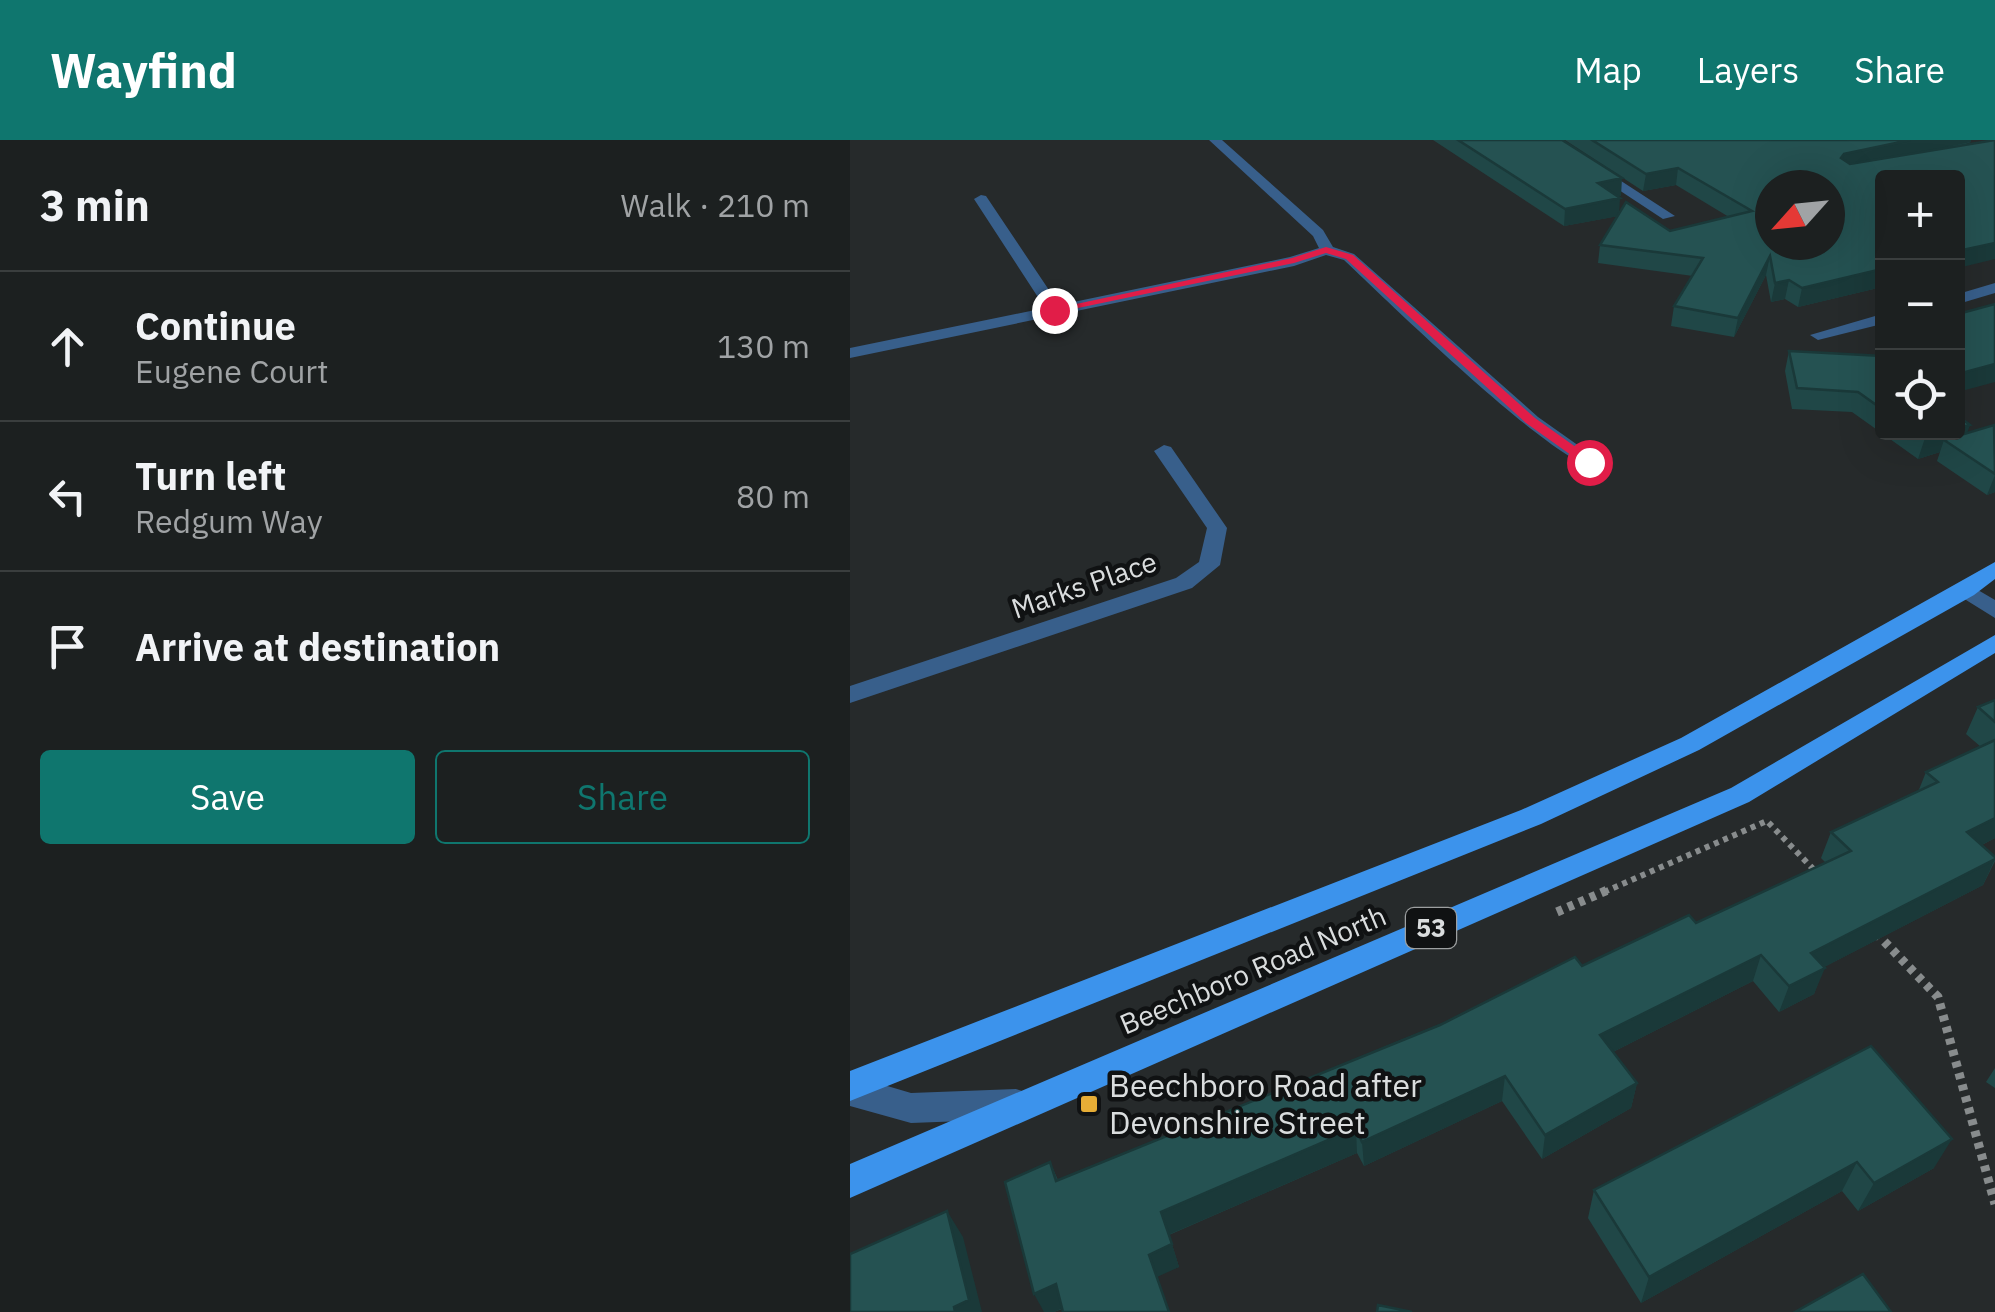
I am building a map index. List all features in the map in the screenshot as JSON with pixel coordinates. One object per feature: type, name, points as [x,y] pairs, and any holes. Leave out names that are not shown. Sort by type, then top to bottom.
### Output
[{"type":"main road","name":"Beechboro Road North","points":[[850,1088],[1531,817],[1690,744],[1966,590],[1995,569]]},
{"type":"main road","name":"Beechboro Road North","points":[[850,1181],[1740,795],[1995,643]]},
{"type":"street","points":[[1215,140],[1318,233],[1326,242],[1326,250]]},
{"type":"street","points":[[1548,140],[1653,202],[1668,216]]},
{"type":"street","points":[[981,199],[1054,310]]},
{"type":"street","points":[[850,353],[1294,260],[1326,250],[1350,257],[1530,420],[1589,462]]},
{"type":"street","points":[[1965,296],[1995,288]]},
{"type":"street","points":[[1818,335],[1875,321]]},
{"type":"street","name":"Marks Place","points":[[850,695],[1184,583],[1209,564],[1218,528],[1164,451]]},
{"type":"street","points":[[1966,590],[1995,611]]},
{"type":"street","points":[[850,1088],[873,1102],[902,1109],[1026,1103]]},
{"type":"path","points":[[1555,913],[1767,821],[1833,889]]},
{"type":"path","points":[[1872,929],[1938,997],[1995,1204]]},
{"type":"building","points":[[1458,140],[1562,140],[1622,178],[1598,183],[1620,198],[1565,209]]},
{"type":"building","points":[[1592,140],[1910,140],[1844,154],[1841,158],[1850,164],[1995,140],[1995,243],[1965,249],[1965,170],[1875,170],[1875,271],[1802,288],[1789,280],[1775,283],[1771,260],[1845,260],[1845,170],[1755,170],[1755,260],[1768,260],[1738,318],[1674,306],[1703,258],[1600,245],[1626,202],[1670,231],[1752,211],[1678,168],[1646,174]]},
{"type":"building","points":[[1995,304],[1995,364],[1965,372],[1965,350],[1965,312]]},
{"type":"building","points":[[1789,351],[1875,356],[1875,404],[1858,392],[1797,388]]},
{"type":"building","points":[[1994,425],[1995,474],[1944,440],[1965,440],[1965,434]]},
{"type":"building","points":[[1995,700],[1995,722],[1978,707]]},
{"type":"building","points":[[1995,740],[1995,818],[1967,832],[1995,859],[1811,953],[1825,968],[1789,986],[1761,955],[1600,1035],[1637,1083],[1545,1135],[1505,1076],[1362,1142],[1356,1128],[1161,1212],[1172,1244],[1149,1255],[1169,1312],[1063,1312],[1056,1284],[1034,1294],[1005,1182],[1050,1162],[1056,1181],[1440,1025],[1575,957],[1582,966],[1689,915],[1696,923],[1851,851],[1831,832],[1938,782],[1926,772]]},
{"type":"building","points":[[1871,1046],[1952,1139],[1874,1183],[1857,1162],[1649,1277],[1594,1190]]},
{"type":"building","points":[[947,1211],[969,1300],[954,1307],[955,1312],[850,1312],[850,1254]]},
{"type":"building","points":[[1863,1274],[1891,1312],[1795,1312]]},
{"type":"building","points":[[1378,1305],[1412,1312],[1377,1312]]},
{"type":"place","name":"Beechboro Road after Devonshire Street","points":[[1089,1104]]},
{"type":"route","points":[[1054,310],[1314,256],[1326,250],[1350,257],[1530,420],[1589,462]]}]
